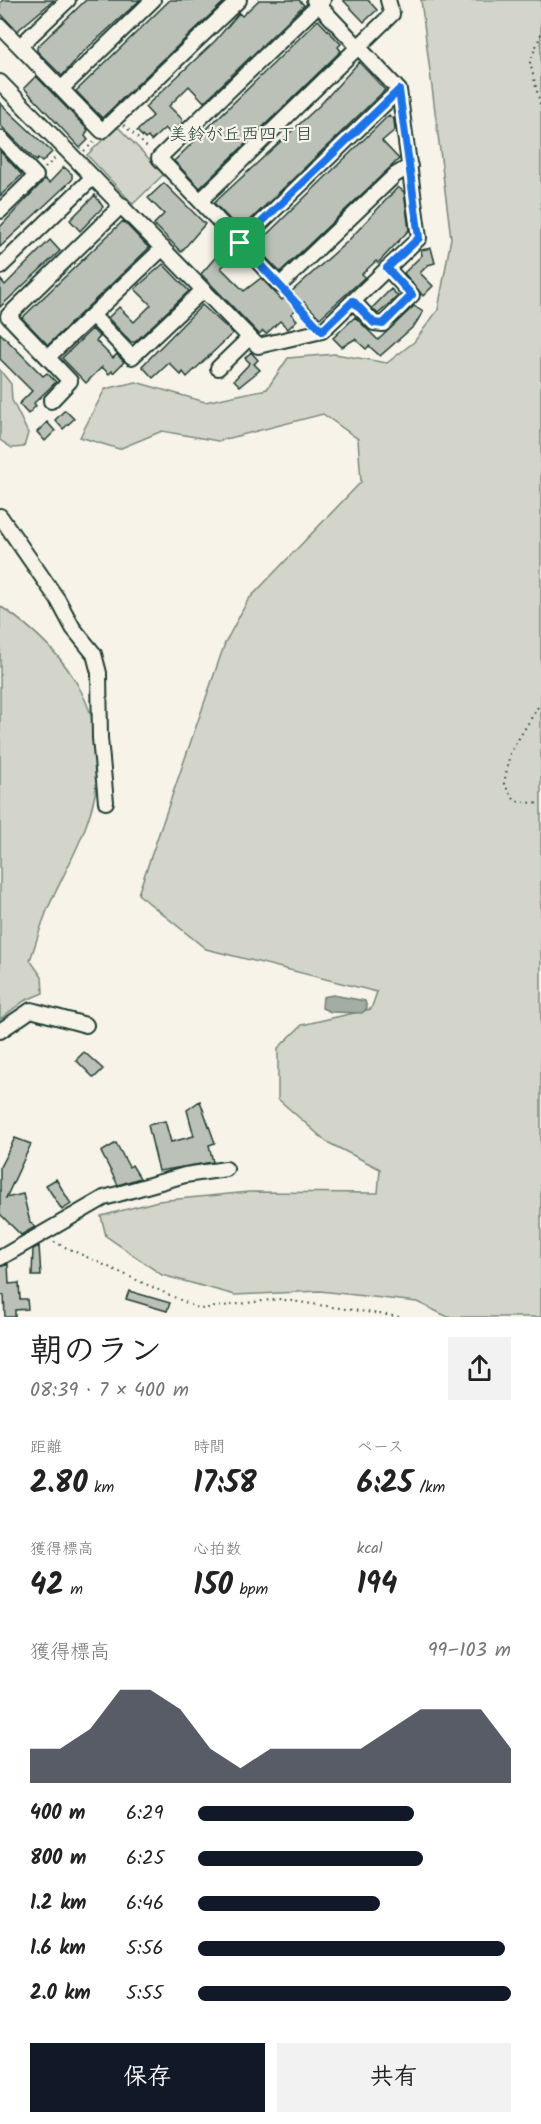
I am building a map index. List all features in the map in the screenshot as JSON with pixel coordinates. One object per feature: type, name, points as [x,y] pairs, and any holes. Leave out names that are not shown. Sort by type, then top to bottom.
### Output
[{"type":"street","points":[[20,46],[68,0]]},
{"type":"street","points":[[61,89],[153,0]]},
{"type":"street","points":[[0,26],[102,131],[239,0]]},
{"type":"street","points":[[200,201],[392,14],[388,0]]},
{"type":"street","points":[[0,82],[258,346],[322,331],[419,238],[410,166],[399,90],[318,2],[159,158],[280,285],[395,175],[410,166]]},
{"type":"street","points":[[240,243],[399,90]]},
{"type":"street","points":[[0,138],[36,176],[0,211]]},
{"type":"street","points":[[0,267],[92,178]]},
{"type":"street","points":[[51,401],[70,381],[8,316],[122,205]]},
{"type":"street","points":[[48,357],[163,248]]},
{"type":"street","points":[[353,301],[374,323],[383,324],[412,295],[387,268]]},
{"type":"street","points":[[93,316],[132,357],[203,290]]},
{"type":"street","points":[[218,368],[249,338]]},
{"type":"street","points":[[0,516],[58,600],[73,628],[94,654],[99,673],[100,738],[106,802]]},
{"type":"street","points":[[0,1031],[31,1010],[86,1025]]},
{"type":"street","points":[[0,1257],[104,1198],[185,1175],[226,1169]]},
{"type":"path","points":[[541,34],[530,62],[541,108]]},
{"type":"path","points":[[116,117],[159,158]]},
{"type":"path","points":[[82,153],[101,135],[102,131]]},
{"type":"path","points":[[36,176],[58,154]]},
{"type":"path","points":[[280,285],[322,331]]},
{"type":"path","points":[[541,702],[510,753],[504,784],[515,801],[541,804]]},
{"type":"path","points":[[38,1235],[200,1309],[278,1299],[400,1317]]},
{"type":"shaded area","points":[[421,0],[541,0],[541,1317],[448,1317],[417,1302],[320,1291],[235,1295],[162,1275],[106,1236],[101,1216],[158,1201],[249,1192],[378,1193],[380,1169],[327,1142],[278,1099],[278,1048],[302,1025],[371,1009],[377,992],[206,949],[138,894],[225,643],[248,600],[361,482],[358,439],[323,414],[218,441],[162,431],[119,449],[80,437],[105,389],[136,382],[205,402],[267,389],[288,358],[335,354],[387,363],[414,342],[438,310],[451,238]]},
{"type":"shaded area","points":[[117,126],[164,174],[133,204],[87,155]]},
{"type":"shaded area","points":[[0,370],[11,384],[12,400],[28,433],[24,447],[12,448],[0,440]]},
{"type":"shaded area","points":[[0,606],[48,645],[66,667],[81,692],[92,718],[97,746],[98,775],[88,820],[48,908],[30,960],[42,977],[43,993],[24,1001],[0,1019]]},
{"type":"shaded area","points":[[333,995],[365,1001],[367,1008],[362,1013],[331,1012],[322,1008],[323,997]]},
{"type":"building","points":[[3,0],[54,0],[17,31],[0,13],[0,3]]},
{"type":"building","points":[[86,0],[140,0],[81,54],[62,76],[37,51],[37,47]]},
{"type":"building","points":[[170,0],[226,0],[102,118],[76,91]]},
{"type":"building","points":[[259,0],[299,0],[304,5],[204,102],[189,86],[169,106],[182,119],[182,123],[171,134],[165,128],[151,141],[148,137],[145,139],[137,131],[153,116],[145,107],[215,41],[239,13],[242,16]]},
{"type":"building","points":[[343,0],[368,0],[377,10],[364,22]]},
{"type":"building","points":[[318,20],[341,44],[338,47],[341,51],[200,188],[174,161]]},
{"type":"building","points":[[359,62],[385,90],[240,230],[214,203],[320,105]]},
{"type":"building","points":[[36,76],[88,130],[85,136],[88,140],[80,148],[24,88]]},
{"type":"building","points":[[0,103],[52,152],[42,162],[38,159],[36,161],[0,125]]},
{"type":"building","points":[[389,115],[394,120],[395,130],[382,141],[399,159],[280,272],[255,246]]},
{"type":"building","points":[[0,151],[22,175],[0,196]]},
{"type":"building","points":[[64,167],[72,174],[72,180],[0,247],[0,227],[45,179],[49,183]]},
{"type":"building","points":[[164,183],[205,224],[181,252],[154,224],[164,214],[148,198]]},
{"type":"building","points":[[398,187],[404,192],[409,230],[378,263],[376,261],[362,274],[365,277],[320,318],[304,302],[291,314],[297,320],[288,329],[280,321],[266,334],[263,331],[259,334],[201,274],[228,243],[237,253],[221,268],[244,291],[261,278],[282,300],[348,241]]},
{"type":"building","points":[[95,195],[103,207],[80,231],[70,220]]},
{"type":"building","points":[[123,221],[149,248],[48,345],[22,318]]},
{"type":"building","points":[[50,240],[60,251],[0,307],[0,279],[5,285]]},
{"type":"building","points":[[431,248],[435,263],[428,265],[420,273],[433,286],[423,296],[404,273],[422,255],[421,250]]},
{"type":"building","points":[[163,264],[189,291],[135,342],[131,342],[108,318],[119,307],[134,322],[151,305],[135,289]]},
{"type":"building","points":[[391,289],[398,296],[378,314],[372,308]]},
{"type":"building","points":[[202,305],[233,333],[187,377],[183,372],[181,375],[169,363],[153,378],[142,366]]},
{"type":"building","points":[[414,306],[423,312],[414,326],[380,356],[369,346],[366,349],[355,339],[342,347],[333,338],[355,317],[378,340]]},
{"type":"building","points":[[92,329],[100,337],[96,341],[113,358],[117,354],[124,362],[109,374],[102,367],[86,383],[62,358]]},
{"type":"building","points":[[0,333],[43,376],[47,373],[56,382],[34,403],[36,406],[28,414],[19,404],[32,391],[0,359]]},
{"type":"building","points":[[251,352],[258,360],[254,364],[260,370],[240,386],[234,380],[250,363],[245,358]]},
{"type":"building","points":[[65,410],[74,419],[63,429],[55,420]]},
{"type":"building","points":[[47,422],[55,431],[45,441],[37,432]]},
{"type":"building","points":[[84,1052],[103,1069],[94,1078],[76,1060]]},
{"type":"building","points":[[200,1101],[215,1143],[209,1145],[213,1162],[159,1171],[148,1125],[165,1121],[171,1142],[194,1136],[187,1110]]},
{"type":"building","points":[[15,1138],[31,1144],[6,1198],[23,1194],[30,1222],[35,1227],[21,1235],[0,1214],[0,1167]]},
{"type":"building","points":[[116,1143],[129,1167],[132,1165],[140,1178],[118,1185],[101,1152]]},
{"type":"building","points":[[56,1179],[71,1204],[62,1210],[46,1185]]},
{"type":"building","points":[[39,1246],[41,1276],[32,1276],[33,1249]]},
{"type":"building","points":[[8,1264],[9,1284],[19,1283],[20,1299],[27,1299],[28,1309],[15,1310],[15,1317],[5,1317],[4,1295],[0,1296],[0,1267]]},
{"type":"building","points":[[129,1291],[170,1303],[167,1311],[126,1299]]},
{"type":"district","name":"美鈴が丘西四丁目","points":[[241,134]]},
{"type":"route","points":[[399,90],[419,238],[387,268],[412,295],[383,324],[374,323],[353,301],[322,331],[240,243],[399,90]]}]
